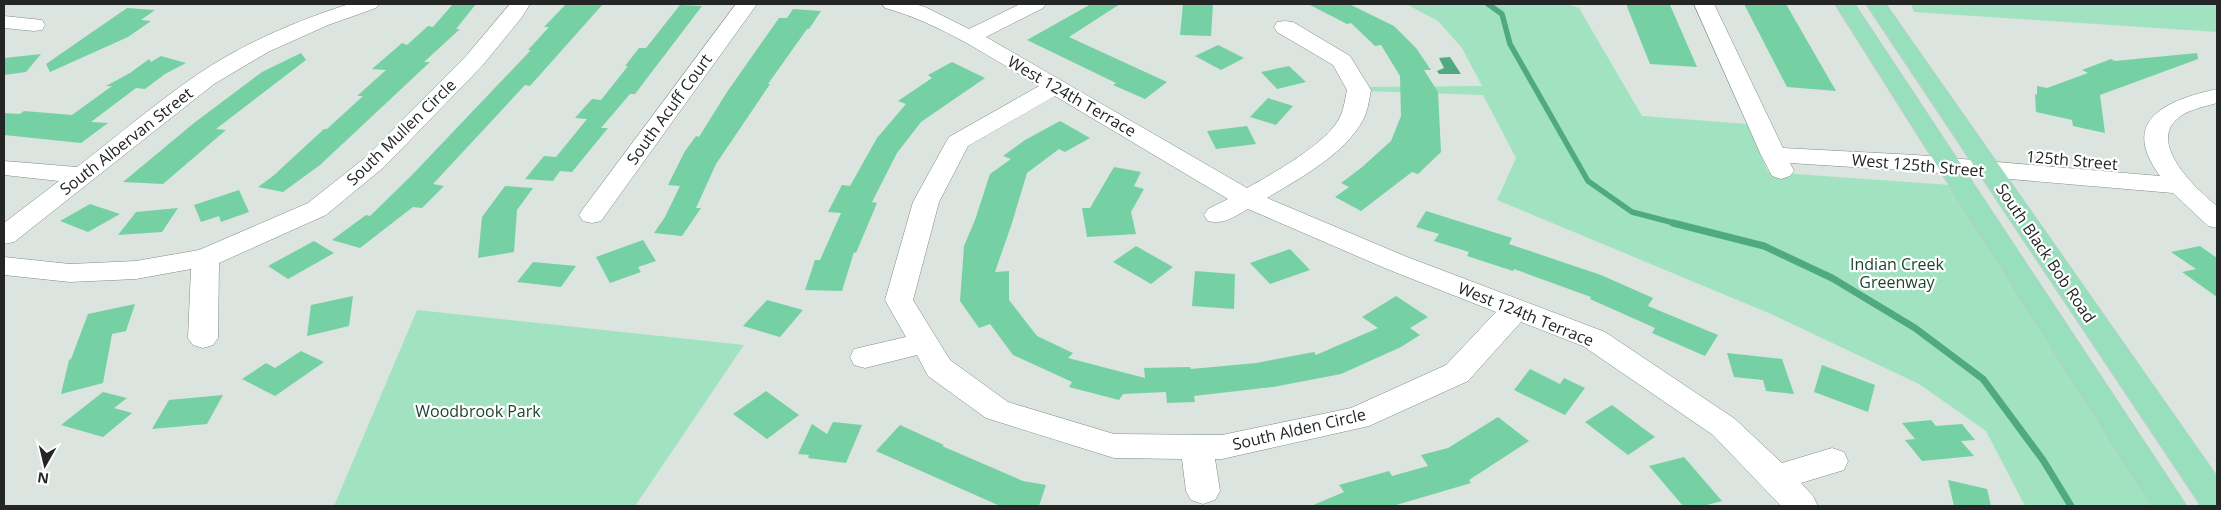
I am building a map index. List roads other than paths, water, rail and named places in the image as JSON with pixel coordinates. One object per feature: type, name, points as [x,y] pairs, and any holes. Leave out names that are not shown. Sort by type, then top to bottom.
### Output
[{"type":"main road","name":"South Black Bob Road","points":[[1845,4],[2170,506]]},
{"type":"main road","name":"South Black Bob Road","points":[[1876,4],[2217,502]]},
{"type":"street","name":"South Albervan Street","points":[[4,236],[206,79],[251,52],[320,20],[366,4]]},
{"type":"street","name":"South Mullen Circle","points":[[4,266],[70,273],[136,270],[205,258],[318,209],[375,162],[461,75],[515,13],[520,4]]},
{"type":"street","name":"South Acuff Court","points":[[592,215],[747,4]]},
{"type":"street","name":"West 124th Terrace","points":[[892,4],[918,11],[969,36],[1247,199],[1397,263],[1594,339],[1724,427],[1776,478],[1801,506]]},
{"type":"street","points":[[969,36],[1036,4]]},
{"type":"street","name":"West 125th Street","points":[[1704,4],[1773,154],[1945,158],[2174,177]]},
{"type":"street","points":[[4,22],[34,25]]},
{"type":"street","points":[[1217,215],[1247,199],[1326,148],[1351,119],[1359,90],[1342,61],[1285,27]]},
{"type":"street","name":"South Alden Circle","points":[[1056,86],[958,142],[926,202],[899,300],[939,368],[997,410],[1114,446],[1222,447],[1358,418],[1456,373],[1516,309]]},
{"type":"street","points":[[2217,96],[2186,102],[2168,112],[2160,120],[2155,137],[2160,157],[2174,177],[2194,200],[2217,220]]},
{"type":"street","points":[[4,168],[82,175]]},
{"type":"street","points":[[203,338],[205,258]]},
{"type":"street","points":[[865,357],[925,343]]},
{"type":"street","points":[[1196,446],[1203,490]]},
{"type":"street","points":[[1776,478],[1832,461]]},
{"type":"waterway","points":[[1488,4],[1502,14],[1510,44],[1588,181],[1632,212],[1678,224]]},
{"type":"waterway","points":[[1673,223],[1764,246],[1832,278],[1915,328],[1983,379],[2043,460],[2071,506]]},
{"type":"park label","name":"Indian Creek Greenway","points":[[1897,273]]},
{"type":"park label","name":"Woodbrook Park","points":[[478,411]]}]
